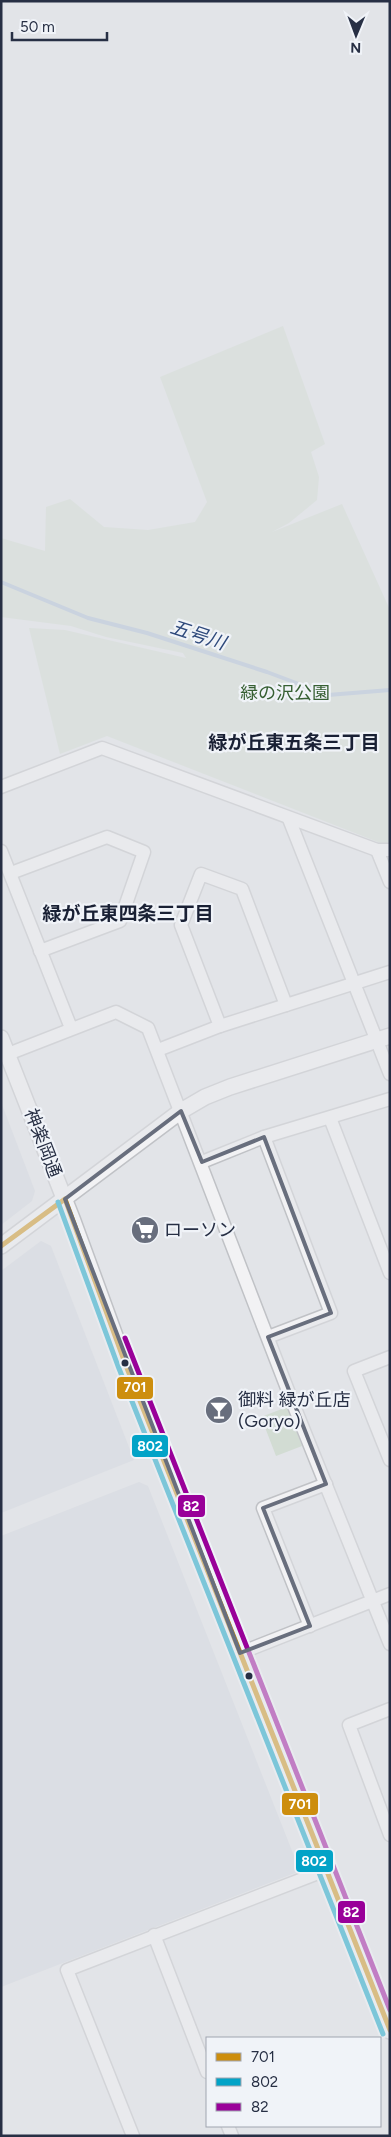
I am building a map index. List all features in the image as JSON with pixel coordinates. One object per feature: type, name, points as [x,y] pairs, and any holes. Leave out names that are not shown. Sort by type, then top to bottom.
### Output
[{"type":"street","points":[[1,787],[102,748],[289,819],[384,850],[390,882]]},
{"type":"street","points":[[289,819],[354,984],[383,1039],[390,1074]]},
{"type":"street","points":[[10,873],[107,837],[144,852],[120,921],[40,951]]},
{"type":"street","points":[[1,851],[71,1028]]},
{"type":"street","points":[[220,1026],[181,925],[201,874],[242,889],[286,1005]]},
{"type":"street","points":[[158,1050],[220,1026],[390,972]]},
{"type":"street","points":[[8,1054],[116,1012],[148,1028],[390,1644]]},
{"type":"street","name":"神楽岡通","points":[[1,1038],[129,1371],[390,2031]]},
{"type":"street","points":[[1,1246],[181,1111],[205,1097],[230,1087],[383,1039]]},
{"type":"street","points":[[202,1162],[264,1137],[390,1099]]},
{"type":"street","points":[[330,1118],[390,1273]]},
{"type":"street","points":[[264,1137],[331,1313],[268,1337]]},
{"type":"street","points":[[390,1357],[354,1371],[390,1460]]},
{"type":"street","points":[[310,1626],[263,1508],[326,1484]]},
{"type":"street","points":[[240,1653],[390,1594]]},
{"type":"street","points":[[390,1709],[349,1724],[390,1835]]},
{"type":"street","points":[[133,2136],[67,1970],[326,1870]]},
{"type":"street","points":[[154,1936],[206,2069]]},
{"type":"highlighted area","points":[[181,1111],[202,1162],[264,1137],[331,1313],[268,1337],[326,1484],[263,1508],[310,1626],[240,1653],[65,1199]]},
{"type":"shaded area","points":[[1,1102],[35,1191],[32,1201],[1,1225]]},
{"type":"shaded area","points":[[41,1241],[51,1246],[134,1460],[1,1513],[1,1271]]},
{"type":"shaded area","points":[[139,1482],[148,1486],[300,1871],[1,1987],[1,1536]]},
{"type":"green space","name":"緑の沢公園","points":[[283,326],[325,444],[311,452],[319,477],[317,500],[289,523],[272,532],[342,504],[390,610],[390,844],[383,844],[107,736],[60,754],[29,628],[65,630],[186,658],[183,653],[106,637],[71,626],[1,617],[1,538],[45,551],[46,507],[70,499],[104,527],[148,530],[195,522],[207,502],[160,377]]},
{"type":"green space","points":[[287,1407],[302,1446],[276,1456],[261,1417]]},
{"type":"waterway","name":"五号川","points":[[1,582],[88,618],[147,633],[267,672],[328,695],[390,690]]},
{"type":"transit line","name":"701","points":[[1,1246],[65,1199],[125,1363],[390,2030]]},
{"type":"transit line","name":"802","points":[[58,1202],[118,1366],[383,2034]]},
{"type":"transit line","name":"82","points":[[125,1338],[390,2010]]},
{"type":"place","name":"ローソン","points":[[145,1230]]},
{"type":"place","name":"御料 緑が丘店 (Goryo)","points":[[219,1410]]},
{"type":"district","name":"緑が丘東五条三丁目","points":[[294,742]]},
{"type":"district","name":"緑が丘東四条三丁目","points":[[128,913]]}]
